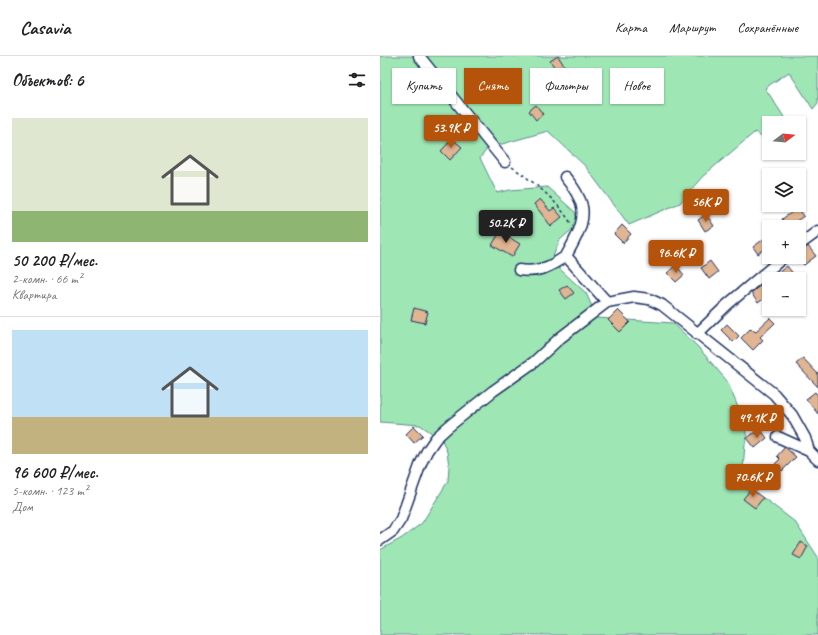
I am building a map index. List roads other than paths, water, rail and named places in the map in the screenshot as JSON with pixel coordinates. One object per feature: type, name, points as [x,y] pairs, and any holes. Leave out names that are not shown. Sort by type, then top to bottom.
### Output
[{"type":"street","points":[[419,56],[505,162]]},
{"type":"street","points":[[519,270],[531,272],[554,264],[566,256],[578,235],[583,216],[579,197],[565,177]]},
{"type":"street","points":[[806,240],[818,231]]},
{"type":"street","points":[[566,256],[607,302]]},
{"type":"street","points":[[697,334],[728,304],[776,264]]},
{"type":"street","points":[[380,540],[392,531],[402,519],[421,463],[436,438],[493,391],[534,362],[560,338],[607,302],[634,297],[649,299],[662,305],[774,394],[792,415],[809,451]]},
{"type":"street","points":[[778,437],[809,451],[818,460]]}]
